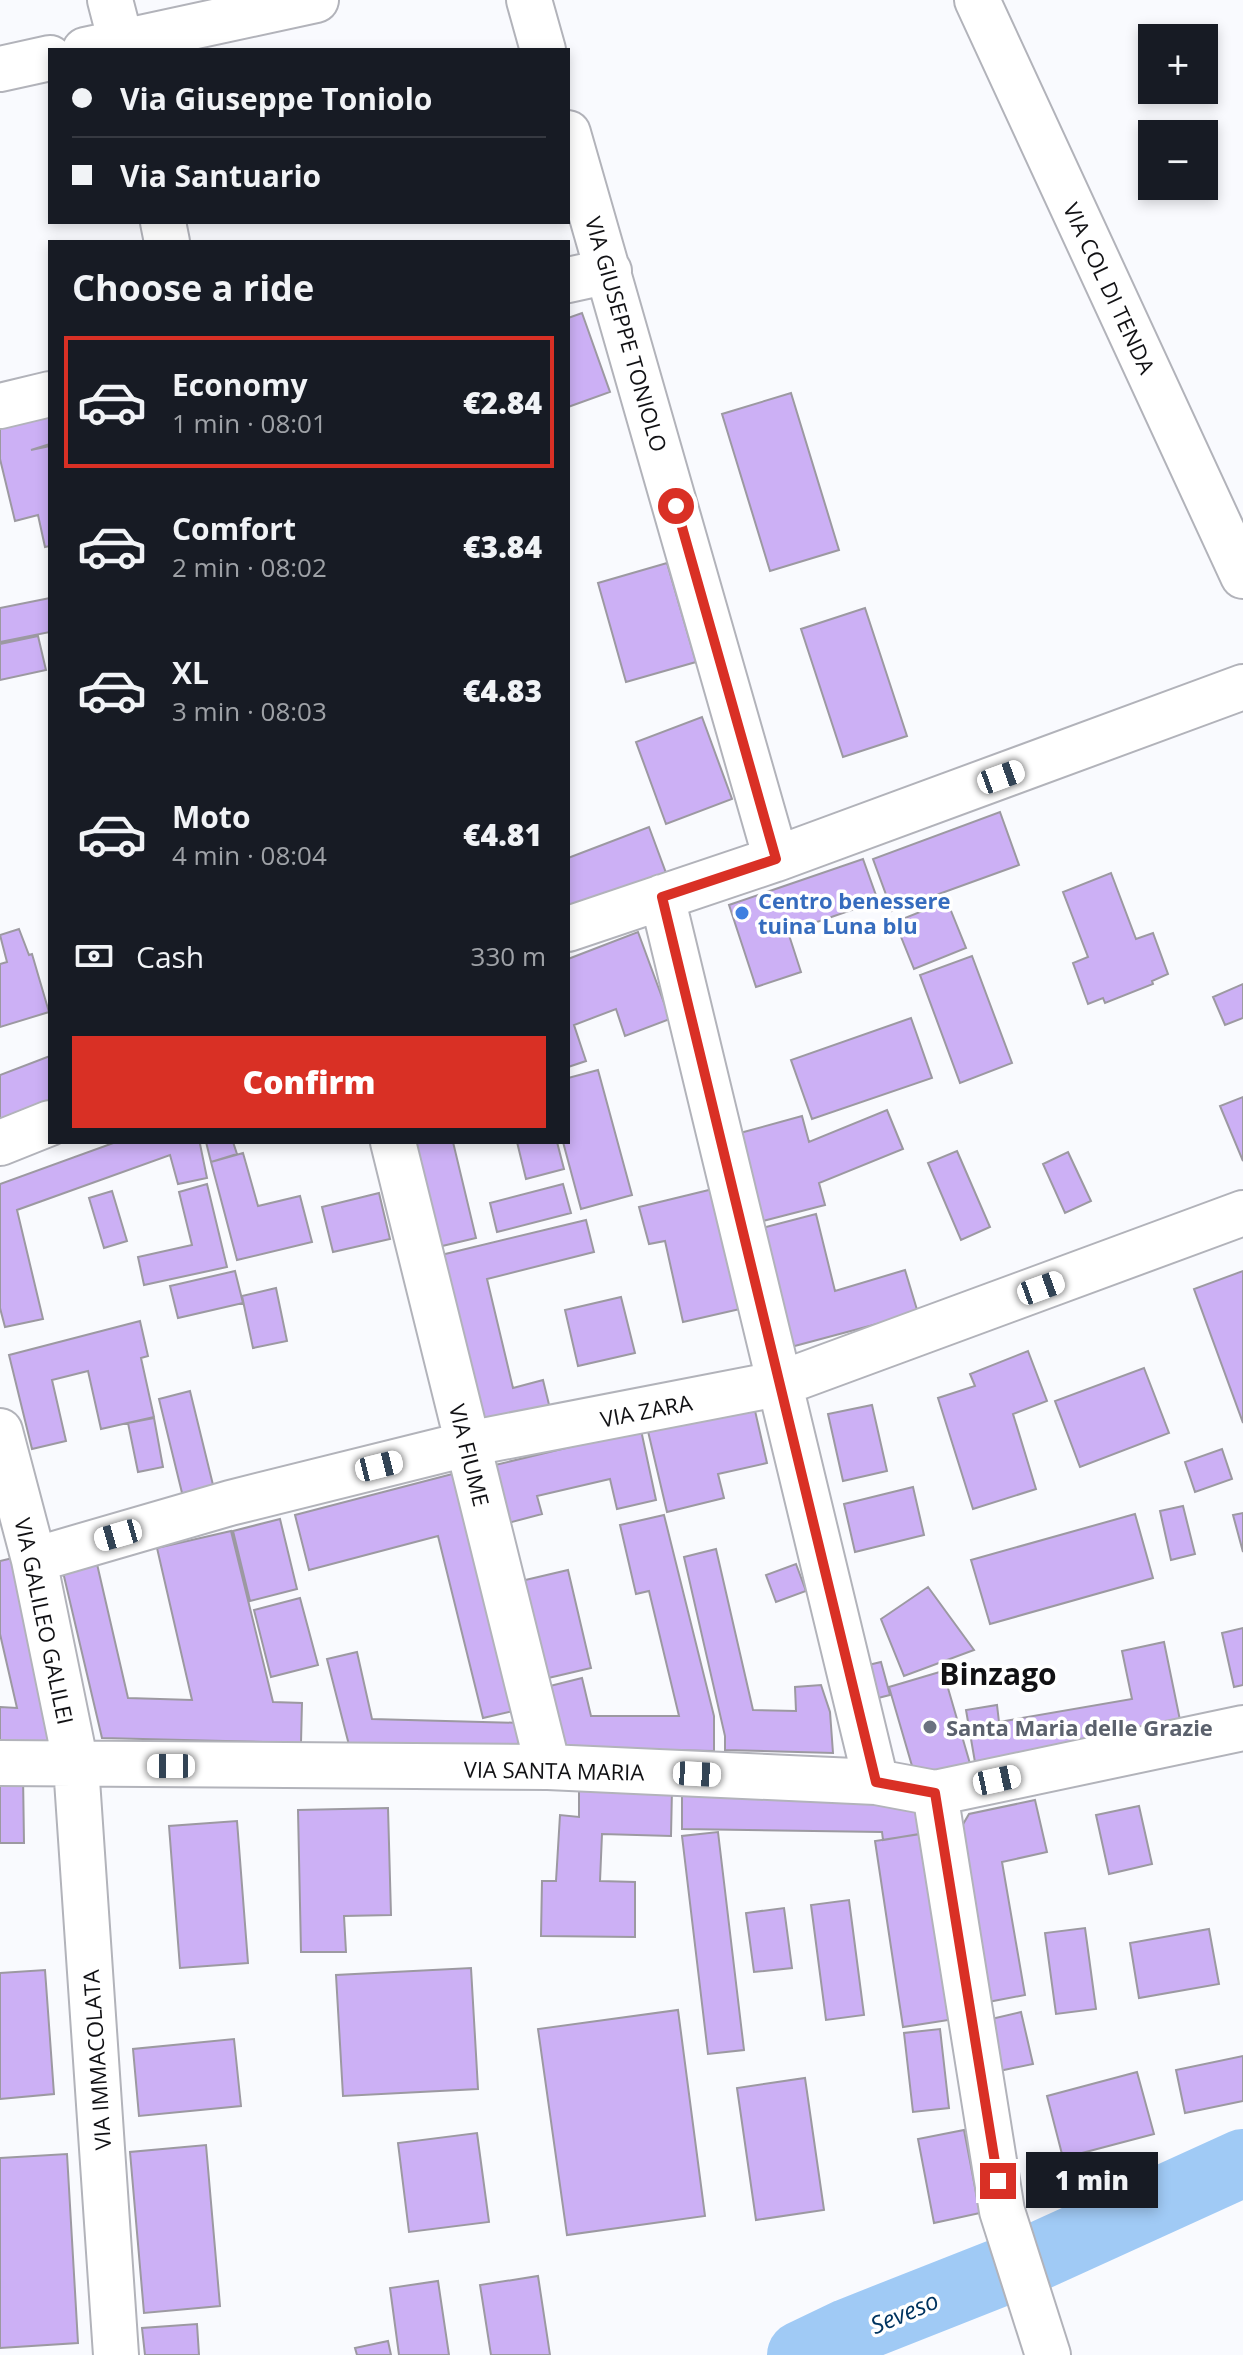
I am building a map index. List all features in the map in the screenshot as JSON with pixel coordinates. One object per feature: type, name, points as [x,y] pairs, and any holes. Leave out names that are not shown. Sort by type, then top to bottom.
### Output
[{"type":"street","points":[[110,0],[110,47],[316,0]]},
{"type":"street","points":[[529,0],[542,48]]},
{"type":"street","name":"VIA COL DI TENDA","points":[[977,0],[1243,576]]},
{"type":"street","points":[[0,69],[48,58]]},
{"type":"street","name":"VIA GIUSEPPE TONIOLO","points":[[570,147],[588,275],[776,859]]},
{"type":"street","points":[[0,406],[48,394]]},
{"type":"street","points":[[570,928],[776,859],[1243,687]]},
{"type":"street","points":[[662,897],[782,1383],[876,1782]]},
{"type":"street","points":[[0,1143],[48,1124]]},
{"type":"street","name":"VIA FIUME","points":[[393,1144],[548,1767]]},
{"type":"street","name":"VIA ZARA","points":[[34,1560],[230,1503],[467,1444],[782,1383],[1243,1213]]},
{"type":"street","name":"VIA GALILEO GALILEI","points":[[0,1431],[34,1560],[76,1765]]},
{"type":"street","name":"VIA SANTA MARIA","points":[[0,1763],[548,1767],[876,1782],[935,1793],[1243,1728]]},
{"type":"street","name":"VIA IMMACOLATA","points":[[76,1765],[116,2355]]},
{"type":"street","points":[[935,1793],[1002,2211],[1048,2355]]},
{"type":"building","points":[[582,313],[610,392],[570,406],[570,317]]},
{"type":"building","points":[[791,393],[839,550],[770,571],[722,414]]},
{"type":"building","points":[[48,411],[48,445],[31,450],[48,446],[48,546],[45,547],[38,515],[15,521],[0,459],[0,424]]},
{"type":"building","points":[[667,563],[696,662],[626,682],[598,583]]},
{"type":"building","points":[[48,598],[48,632],[0,642],[0,608]]},
{"type":"building","points":[[865,608],[907,736],[843,757],[801,629]]},
{"type":"building","points":[[38,636],[46,670],[0,680],[0,644]]},
{"type":"building","points":[[702,717],[732,799],[666,824],[636,742]]},
{"type":"building","points":[[1000,812],[1019,865],[892,911],[873,859]]},
{"type":"building","points":[[649,827],[666,873],[570,908],[570,857]]},
{"type":"building","points":[[863,859],[878,901],[788,932],[801,972],[756,987],[729,905]]},
{"type":"building","points":[[1111,873],[1136,939],[1153,933],[1168,974],[1152,981],[1153,984],[1105,1003],[1103,998],[1088,1004],[1073,963],[1088,957],[1063,892]]},
{"type":"building","points":[[947,901],[966,948],[914,969],[895,922]]},
{"type":"building","points":[[19,929],[29,955],[32,954],[48,1012],[0,1027],[0,964],[7,962],[0,935]]},
{"type":"building","points":[[638,932],[670,1019],[625,1036],[616,1009],[574,1025],[586,1061],[570,1066],[570,958]]},
{"type":"building","points":[[972,956],[1012,1063],[960,1083],[920,975]]},
{"type":"building","points":[[1243,984],[1243,1018],[1225,1025],[1213,997]]},
{"type":"building","points":[[911,1018],[932,1078],[812,1119],[791,1060]]},
{"type":"building","points":[[48,1057],[48,1106],[0,1124],[0,1075]]},
{"type":"building","points":[[598,1070],[632,1195],[581,1209],[564,1144],[570,1144],[570,1077]]},
{"type":"building","points":[[1243,1097],[1243,1161],[1220,1106]]},
{"type":"building","points":[[887,1110],[903,1149],[819,1183],[825,1205],[763,1221],[740,1133],[802,1116],[809,1142]]},
{"type":"building","points":[[110,1144],[200,1144],[207,1178],[178,1184],[170,1155],[17,1210],[43,1319],[5,1327],[0,1308],[0,1184]]},
{"type":"building","points":[[206,1144],[234,1144],[237,1154],[211,1162]]},
{"type":"building","points":[[413,1144],[453,1144],[476,1238],[438,1247]]},
{"type":"building","points":[[517,1144],[558,1144],[564,1169],[526,1179]]},
{"type":"building","points":[[957,1151],[990,1227],[961,1240],[928,1163]]},
{"type":"building","points":[[1068,1152],[1091,1201],[1065,1213],[1043,1164]]},
{"type":"building","points":[[243,1153],[258,1206],[300,1196],[312,1242],[237,1260],[211,1162]]},
{"type":"building","points":[[207,1184],[227,1267],[144,1285],[138,1257],[192,1245],[179,1192]]},
{"type":"building","points":[[563,1184],[571,1213],[497,1232],[490,1203]]},
{"type":"building","points":[[713,1189],[740,1309],[683,1322],[665,1241],[649,1244],[639,1207]]},
{"type":"building","points":[[112,1191],[127,1241],[104,1248],[89,1198]]},
{"type":"building","points":[[379,1193],[390,1239],[333,1252],[322,1207]]},
{"type":"building","points":[[816,1214],[835,1291],[905,1270],[918,1313],[791,1347],[762,1228]]},
{"type":"building","points":[[586,1220],[594,1252],[487,1279],[513,1388],[543,1380],[552,1417],[482,1425],[441,1255]]},
{"type":"building","points":[[235,1271],[243,1303],[178,1318],[170,1286]]},
{"type":"building","points":[[1243,1271],[1243,1423],[1194,1289]]},
{"type":"building","points":[[276,1288],[287,1341],[253,1348],[242,1296]]},
{"type":"building","points":[[621,1297],[635,1353],[578,1366],[565,1310]]},
{"type":"building","points":[[140,1321],[148,1356],[141,1358],[154,1417],[101,1429],[88,1371],[52,1380],[66,1441],[32,1449],[9,1355]]},
{"type":"building","points":[[1028,1351],[1047,1401],[1013,1414],[1036,1489],[973,1509],[938,1398],[975,1386],[970,1374]]},
{"type":"building","points":[[1144,1368],[1169,1433],[1080,1467],[1055,1401]]},
{"type":"building","points":[[190,1391],[215,1493],[184,1501],[159,1399]]},
{"type":"building","points":[[753,1402],[767,1463],[718,1474],[724,1498],[667,1512],[647,1427]]},
{"type":"building","points":[[872,1405],[887,1471],[843,1481],[828,1414]]},
{"type":"building","points":[[154,1418],[163,1467],[138,1472],[128,1423]]},
{"type":"building","points":[[641,1430],[656,1500],[617,1509],[610,1479],[537,1496],[542,1514],[504,1524],[495,1465]]},
{"type":"building","points":[[1222,1449],[1232,1479],[1195,1492],[1185,1462]]},
{"type":"building","points":[[460,1472],[518,1710],[483,1718],[438,1536],[309,1570],[295,1515]]},
{"type":"building","points":[[913,1487],[924,1535],[855,1552],[844,1504]]},
{"type":"building","points":[[1183,1506],[1195,1554],[1171,1560],[1160,1511]]},
{"type":"building","points":[[1243,1513],[1243,1552],[1233,1515]]},
{"type":"building","points":[[1135,1514],[1153,1578],[990,1624],[971,1560]]},
{"type":"building","points":[[664,1515],[714,1716],[714,1751],[561,1748],[546,1687],[582,1678],[591,1716],[679,1716],[649,1591],[636,1594],[620,1525]]},
{"type":"building","points":[[280,1519],[297,1589],[250,1601],[233,1531]]},
{"type":"building","points":[[231,1531],[273,1702],[302,1703],[301,1743],[102,1738],[63,1572],[97,1564],[128,1698],[192,1700],[157,1548]]},
{"type":"building","points":[[716,1549],[753,1710],[796,1711],[795,1687],[821,1685],[830,1712],[833,1753],[725,1750],[725,1736],[684,1557]]},
{"type":"building","points":[[17,1557],[61,1746],[0,1743],[0,1707],[17,1708],[0,1634],[0,1561]]},
{"type":"building","points":[[796,1564],[806,1591],[776,1602],[766,1575]]},
{"type":"building","points":[[568,1570],[591,1668],[544,1679],[521,1581]]},
{"type":"building","points":[[928,1587],[974,1650],[904,1676],[881,1619]]},
{"type":"building","points":[[300,1598],[318,1665],[271,1677],[254,1610]]},
{"type":"building","points":[[1243,1628],[1243,1685],[1234,1687],[1222,1633]]},
{"type":"building","points":[[1164,1642],[1181,1725],[976,1768],[966,1710],[997,1705],[999,1722],[1132,1699],[1122,1651]]},
{"type":"building","points":[[357,1652],[372,1719],[523,1723],[523,1749],[349,1745],[327,1659]]},
{"type":"building","points":[[881,1662],[890,1695],[874,1699],[864,1666]]},
{"type":"building","name":"Santa Maria delle Grazie","points":[[943,1671],[971,1767],[917,1783],[889,1687]]},
{"type":"building","points":[[23,1775],[24,1843],[0,1843],[0,1776]]},
{"type":"building","points":[[579,1786],[672,1789],[671,1836],[602,1834],[600,1881],[635,1882],[635,1937],[541,1936],[542,1881],[556,1881],[560,1815],[579,1817]]},
{"type":"building","points":[[682,1789],[925,1797],[931,1832],[883,1840],[882,1832],[682,1829]]},
{"type":"building","points":[[1035,1800],[1047,1852],[1002,1862],[1025,1995],[988,2002],[958,1833],[969,1814]]},
{"type":"building","points":[[1139,1806],[1152,1864],[1109,1874],[1096,1815]]},
{"type":"building","points":[[388,1808],[391,1915],[344,1916],[346,1952],[301,1952],[298,1810]]},
{"type":"building","points":[[237,1821],[248,1963],[180,1968],[169,1826]]},
{"type":"building","points":[[718,1832],[744,2050],[708,2054],[682,1836]]},
{"type":"building","points":[[927,1833],[955,2019],[903,2027],[875,1841]]},
{"type":"building","points":[[849,1900],[864,2015],[826,2020],[811,1905]]},
{"type":"building","points":[[784,1908],[792,1968],[754,1972],[746,1913]]},
{"type":"building","points":[[1085,1928],[1096,2009],[1056,2014],[1045,1933]]},
{"type":"building","points":[[1209,1929],[1219,1984],[1139,1998],[1130,1943]]},
{"type":"building","points":[[471,1968],[478,2089],[343,2096],[336,1975]]},
{"type":"building","points":[[45,1970],[54,2094],[0,2099],[0,1973]]},
{"type":"building","points":[[678,2010],[705,2216],[567,2235],[538,2029]]},
{"type":"building","points":[[1021,2012],[1033,2064],[999,2071],[987,2020]]},
{"type":"building","points":[[940,2029],[949,2108],[913,2112],[904,2033]]},
{"type":"building","points":[[234,2039],[241,2106],[139,2116],[133,2049]]},
{"type":"building","points":[[1243,2056],[1243,2101],[1185,2113],[1176,2070]]},
{"type":"building","points":[[1137,2072],[1154,2134],[1063,2158],[1047,2096]]},
{"type":"building","points":[[805,2078],[824,2210],[756,2220],[737,2088]]},
{"type":"building","points":[[964,2130],[980,2213],[934,2223],[918,2139]]},
{"type":"building","points":[[477,2133],[489,2222],[409,2232],[398,2143]]},
{"type":"building","points":[[206,2145],[220,2306],[144,2313],[130,2152]]},
{"type":"building","points":[[67,2154],[78,2343],[0,2348],[0,2158]]},
{"type":"building","points":[[538,2276],[550,2355],[491,2355],[480,2285]]},
{"type":"building","points":[[438,2281],[449,2355],[399,2355],[390,2288]]},
{"type":"building","points":[[197,2324],[199,2355],[145,2355],[142,2328]]},
{"type":"building","points":[[388,2341],[391,2355],[357,2355],[355,2348]]},
{"type":"waterway","name":"Seveso","points":[[1032,2259],[1243,2163]]},
{"type":"waterway","name":"Seveso","points":[[801,2355],[849,2332],[1006,2270]]},
{"type":"place","name":"Centro benessere tuina Luna blu","points":[[742,913]]},
{"type":"place","name":"Santa Maria delle Grazie","points":[[930,1727]]},
{"type":"district","name":"Binzago","points":[[998,1673]]},
{"type":"route","points":[[676,506],[776,859],[662,897],[782,1383],[876,1782],[935,1793],[998,2181]]}]
